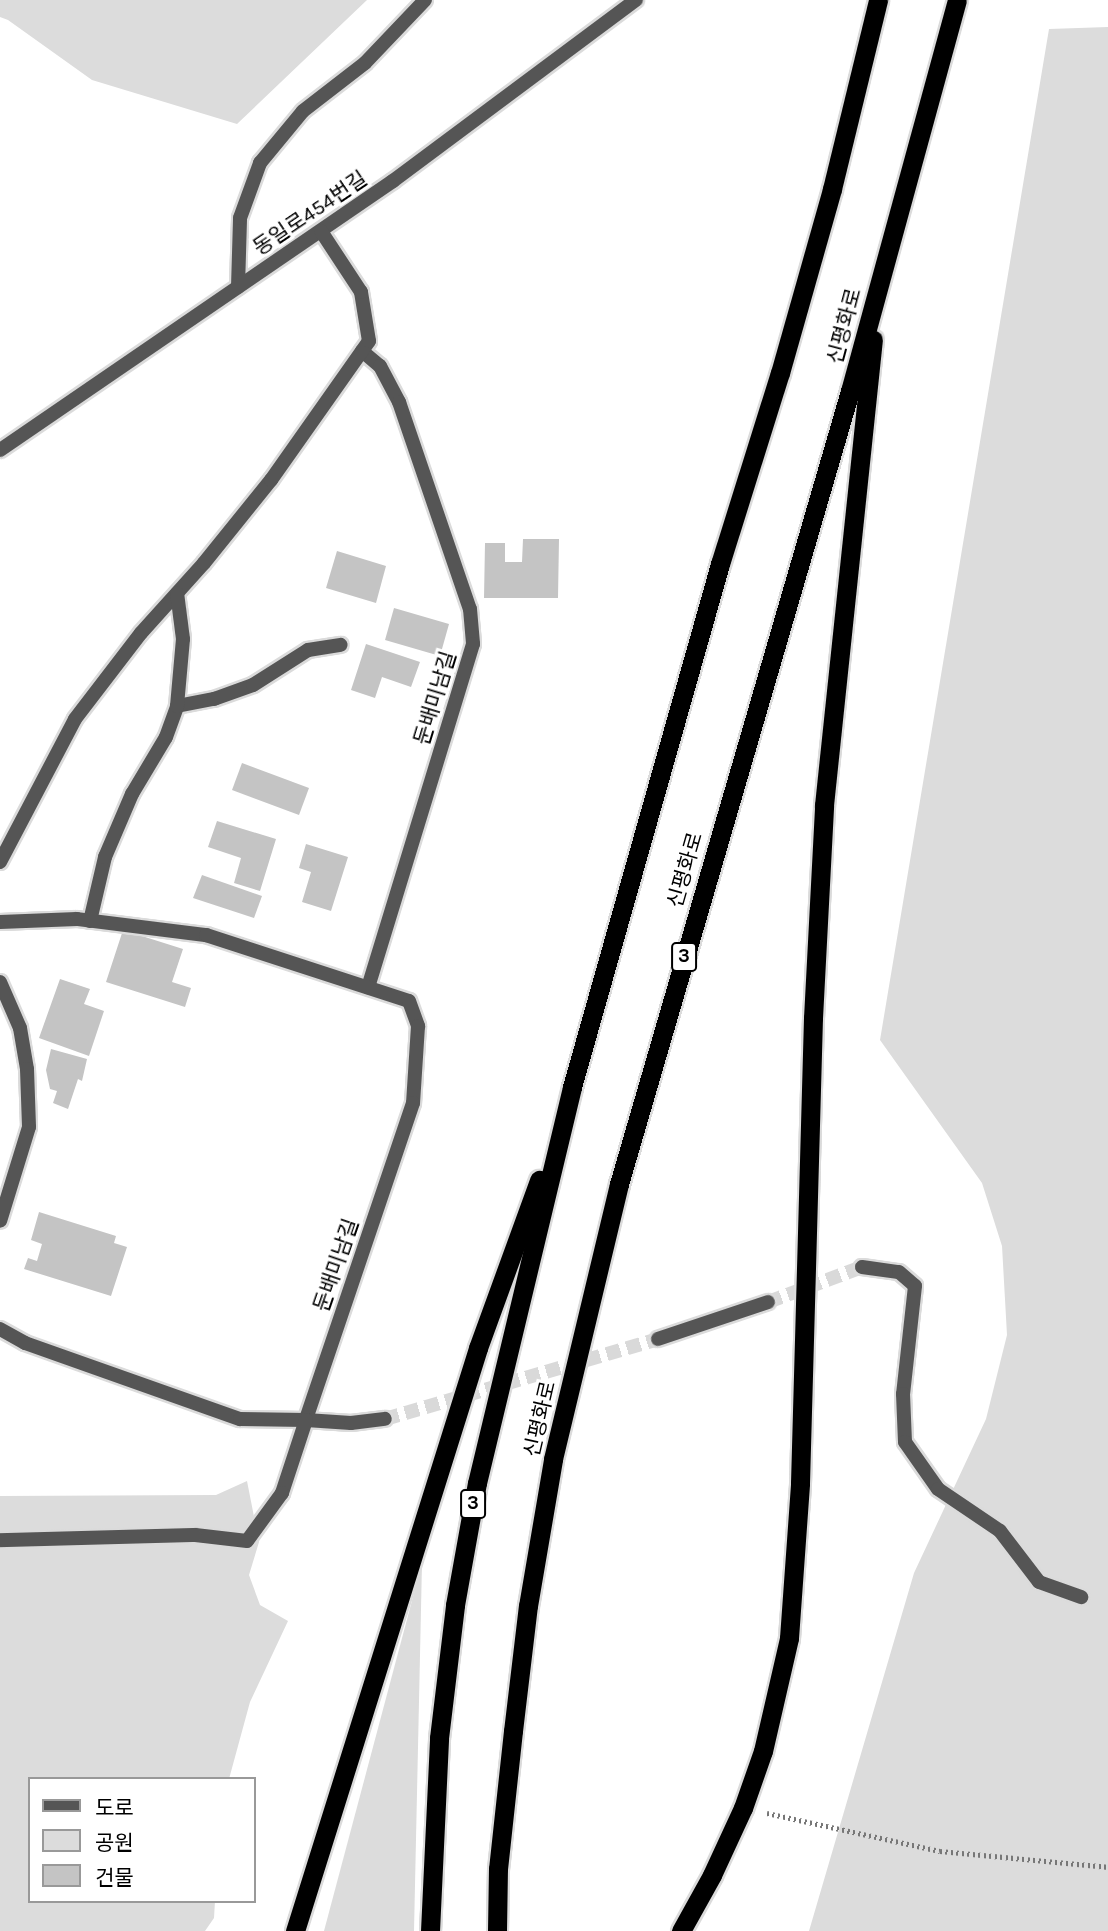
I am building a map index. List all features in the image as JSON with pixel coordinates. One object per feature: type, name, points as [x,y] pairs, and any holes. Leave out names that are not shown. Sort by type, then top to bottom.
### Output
[{"type":"highway","name":"3","points":[[430,1931],[439,1738],[455,1605],[477,1483],[572,1087],[720,564],[780,373],[832,189],[877,0]]},
{"type":"highway","name":"신평화로","points":[[498,1931],[498,1869],[513,1731],[528,1606],[553,1459],[623,1171],[879,283],[957,0]]},
{"type":"highway","points":[[681,1931],[712,1875],[743,1808],[779,1691],[789,1638],[795,1587],[813,1018],[824,805],[879,283]]},
{"type":"highway","points":[[295,1931],[478,1348],[572,1087]]},
{"type":"street","points":[[238,287],[240,218],[260,163],[303,111],[365,63],[425,0]]},
{"type":"street","name":"동일로454번길","points":[[0,450],[393,181],[636,0]]},
{"type":"street","points":[[0,862],[75,719],[141,633],[271,480],[369,341],[361,292],[321,231]]},
{"type":"street","name":"둔배미남길","points":[[362,351],[380,366],[399,402],[470,609],[473,644],[368,987]]},
{"type":"street","points":[[90,921],[106,857],[132,794],[166,737],[177,706],[183,639],[177,593]]},
{"type":"street","points":[[177,706],[214,699],[253,685],[308,650],[341,645]]},
{"type":"street","name":"둔배미남길","points":[[0,922],[90,921],[206,935],[409,1001],[418,1026],[412,1103],[306,1420]]},
{"type":"street","points":[[0,982],[20,1028],[27,1069],[29,1126],[0,1221]]},
{"type":"street","points":[[862,1267],[899,1272],[915,1286],[904,1394],[905,1442],[938,1489],[1000,1531],[1039,1583],[1081,1597]]},
{"type":"street","points":[[659,1339],[768,1302]]},
{"type":"street","points":[[0,1329],[25,1343],[240,1419],[351,1423],[385,1419]]},
{"type":"street","points":[[0,1540],[195,1535],[247,1541],[282,1493],[306,1420]]},
{"type":"path","points":[[743,1808],[940,1851],[1108,1867]]},
{"type":"green space","points":[[0,0],[367,0],[237,124],[92,80],[0,17]]},
{"type":"green space","points":[[1108,27],[1108,1931],[809,1931],[914,1573],[986,1419],[1007,1335],[1002,1246],[982,1183],[880,1040],[1049,29]]},
{"type":"green space","points":[[247,1481],[259,1542],[249,1575],[260,1605],[288,1621],[250,1702],[230,1777],[28,1777],[28,1903],[215,1903],[214,1918],[205,1931],[0,1931],[0,1496],[216,1495]]},
{"type":"green space","points":[[422,1563],[414,1931],[324,1931]]},
{"type":"building","points":[[523,539],[559,539],[558,598],[484,598],[485,543],[505,543],[505,562],[522,562]]},
{"type":"building","points":[[337,551],[386,566],[376,603],[326,588]]},
{"type":"building","points":[[394,608],[449,624],[440,656],[385,640]]},
{"type":"building","points":[[366,644],[420,662],[411,687],[382,677],[375,698],[351,690]]},
{"type":"building","points":[[242,763],[309,788],[299,815],[232,790]]},
{"type":"building","points":[[217,821],[276,839],[260,891],[234,883],[241,858],[208,847]]},
{"type":"building","points":[[306,844],[348,857],[331,911],[302,902],[311,872],[299,868]]},
{"type":"building","points":[[202,875],[262,896],[254,918],[193,898]]},
{"type":"building","points":[[123,930],[183,949],[172,982],[191,988],[185,1007],[106,982]]},
{"type":"building","points":[[60,979],[90,989],[84,1004],[104,1011],[89,1056],[39,1038]]},
{"type":"building","points":[[51,1049],[87,1059],[82,1081],[78,1079],[68,1109],[53,1103],[57,1091],[50,1089],[46,1070]]},
{"type":"building","points":[[39,1212],[116,1236],[114,1243],[127,1247],[111,1296],[24,1269],[28,1258],[37,1261],[42,1244],[31,1240]]},
{"type":"tunnel","points":[[768,1302],[862,1267]]},
{"type":"tunnel","points":[[385,1419],[658,1339]]}]
